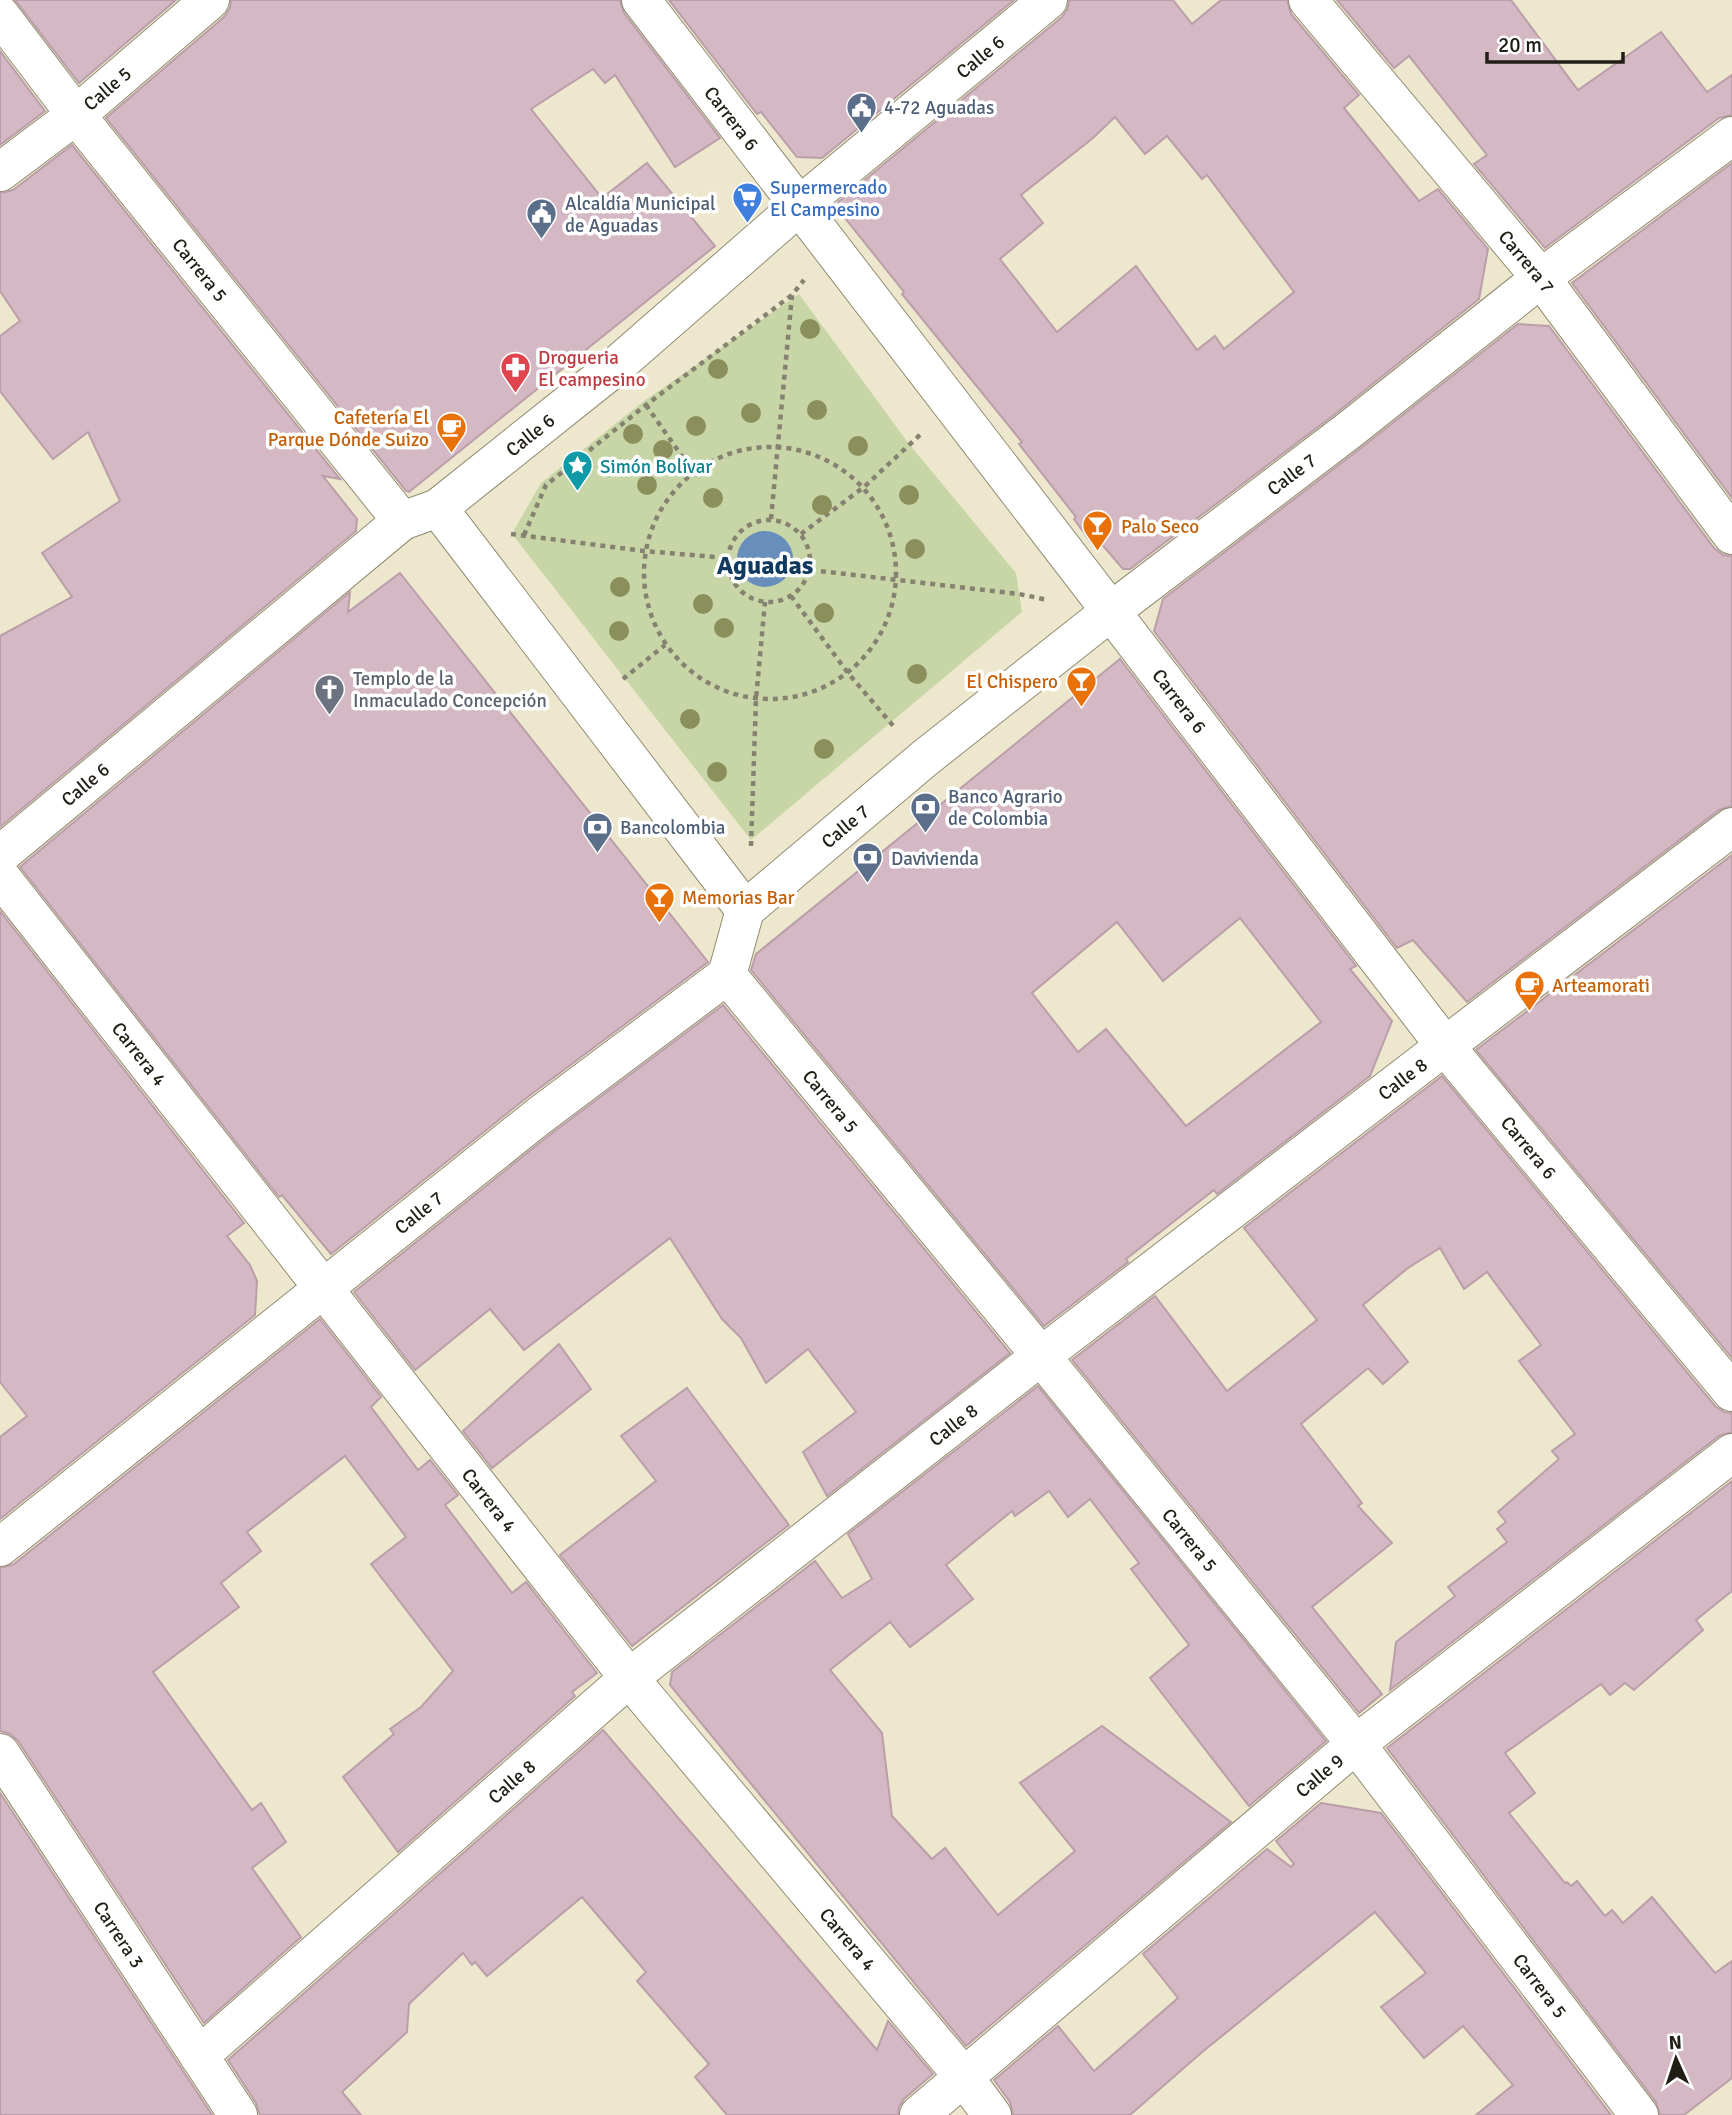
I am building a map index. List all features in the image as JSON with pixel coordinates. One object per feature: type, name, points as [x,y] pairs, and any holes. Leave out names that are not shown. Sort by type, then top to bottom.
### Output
[{"type":"street","name":"Calle 5","points":[[0,172],[76,115],[210,0]]},
{"type":"street","name":"Carrera 6","points":[[641,0],[1445,1046],[1732,1392]]},
{"type":"street","name":"Calle 6","points":[[0,855],[402,521],[438,508],[616,366],[799,207],[1048,0]]},
{"type":"street","name":"Carrera 7","points":[[1308,0],[1541,278],[1732,535]]},
{"type":"street","name":"Carrera 5","points":[[0,15],[76,115],[402,521]]},
{"type":"street","name":"Calle 7","points":[[745,910],[925,758],[1110,612],[1541,278],[1732,136]]},
{"type":"street","points":[[438,508],[745,910],[727,975]]},
{"type":"street","name":"Calle 8","points":[[199,2056],[629,1678],[1041,1356],[1732,827]]},
{"type":"street","name":"Carrera 4","points":[[0,876],[629,1678],[992,2115]]},
{"type":"street","name":"Carrera 5","points":[[727,975],[1356,1744],[1639,2115]]},
{"type":"street","name":"Calle 7","points":[[0,1547],[539,1116],[727,975]]},
{"type":"street","name":"Calle 9","points":[[919,2115],[1356,1744],[1732,1453]]},
{"type":"street","name":"Carrera 3","points":[[0,1753],[238,2115]]},
{"type":"path","points":[[524,535],[546,485],[646,405],[792,295],[830,248]]},
{"type":"path","points":[[771,519],[792,295]]},
{"type":"path","points":[[616,366],[693,472]]},
{"type":"path","points":[[800,534],[864,487],[909,444],[953,408]]},
{"type":"path","points":[[779,446],[825,459],[864,487],[891,531],[897,581],[890,616],[873,648],[848,673],[819,690],[788,698],[756,699],[721,690],[690,671],[665,644],[650,615],[645,594],[644,551],[650,528],[661,506],[693,472],[734,451],[779,446]]},
{"type":"path","points":[[771,519],[793,526],[800,534],[808,544],[811,570],[800,589],[779,602],[753,599],[742,592],[729,570],[728,558],[730,548],[741,531],[750,524],[771,519]]},
{"type":"path","points":[[499,530],[644,551],[728,558]]},
{"type":"path","points":[[811,570],[1019,594],[1110,612]]},
{"type":"path","points":[[791,596],[848,673],[890,723],[925,758]]},
{"type":"path","points":[[745,910],[751,840],[756,699],[765,602]]},
{"type":"path","points":[[589,705],[665,644]]},
{"type":"green space","points":[[799,294],[909,444],[1016,573],[1022,612],[751,840],[512,534],[541,483],[644,401]]},
{"type":"water","points":[[765,531],[776,533],[785,539],[791,548],[791,570],[785,579],[776,585],[765,587],[754,585],[745,579],[739,570],[737,559],[739,548],[745,539],[754,533]]},
{"type":"building","points":[[15,0],[176,0],[79,83]]},
{"type":"building","points":[[231,0],[620,0],[624,13],[720,138],[675,167],[615,75],[605,83],[593,69],[531,109],[602,198],[647,163],[715,246],[409,492],[406,491],[106,118],[224,17],[230,8]]},
{"type":"building","points":[[669,0],[1014,0],[822,158],[797,157],[761,112],[757,114]]},
{"type":"building","points":[[1069,0],[1173,0],[1192,24],[1221,0],[1287,0],[1291,14],[1359,95],[1344,108],[1419,201],[1438,189],[1488,249],[1479,299],[1335,414],[1130,569],[1123,569],[1099,541],[1093,545],[1074,519],[1076,517],[1019,444],[1022,442],[902,294],[904,292],[841,213],[838,202],[1062,17],[1068,8]],"holes":[[[1115,117],[1145,154],[1167,136],[1202,179],[1207,175],[1294,292],[1224,349],[1215,336],[1197,350],[1136,266],[1057,332],[1000,259],[1043,223],[1021,195],[1093,138]]]},
{"type":"building","points":[[1337,0],[1511,0],[1578,90],[1661,32],[1707,92],[1732,75],[1732,115],[1719,118],[1545,248],[1474,164],[1487,155],[1409,56],[1394,68]]},
{"type":"building","points":[[0,51],[45,111],[0,145]]},
{"type":"building","points":[[72,145],[340,479],[323,476],[357,519],[356,531],[0,827],[0,636],[72,597],[42,553],[120,501],[88,432],[53,459],[0,391],[0,336],[20,321],[0,291],[0,193],[13,190]]},
{"type":"building","points":[[1732,163],[1732,498],[1572,283]]},
{"type":"building","points":[[1518,324],[1549,326],[1714,548],[1723,555],[1732,556],[1732,806],[1719,810],[1467,1002],[1413,940],[1397,948],[1154,631],[1163,599]]},
{"type":"building","points":[[400,573],[708,962],[525,1099],[331,1254],[282,1195],[279,1197],[20,867],[350,592],[348,612]]},
{"type":"building","points":[[1120,659],[1356,966],[1350,969],[1392,1021],[1370,1076],[1217,1194],[1214,1190],[1126,1259],[1128,1262],[1044,1326],[751,970],[756,954]],"holes":[[[1240,918],[1321,1022],[1186,1126],[1106,1029],[1078,1052],[1032,993],[1117,922],[1163,981]]]},
{"type":"building","points":[[1732,855],[1732,1358],[1476,1050]]},
{"type":"building","points":[[0,911],[244,1223],[227,1236],[250,1265],[257,1281],[255,1315],[0,1519],[0,1437],[27,1416],[0,1382]]},
{"type":"building","points":[[723,1005],[1010,1353],[827,1496],[803,1452],[856,1412],[808,1349],[766,1383],[741,1338],[722,1319],[670,1238],[524,1350],[490,1309],[415,1370],[354,1292],[552,1133]]},
{"type":"building","points":[[1442,1076],[1715,1406],[1724,1412],[1732,1413],[1732,1432],[1719,1436],[1390,1690],[1396,1642],[1455,1596],[1448,1587],[1507,1542],[1497,1529],[1506,1522],[1498,1512],[1559,1459],[1552,1451],[1575,1434],[1519,1361],[1541,1345],[1487,1272],[1464,1289],[1440,1248],[1408,1268],[1363,1305],[1408,1362],[1383,1384],[1368,1368],[1301,1424],[1362,1503],[1358,1506],[1392,1543],[1312,1607],[1382,1694],[1359,1713],[1072,1360],[1155,1296],[1227,1391],[1317,1320],[1244,1228]]},
{"type":"building","points":[[320,1319],[381,1397],[371,1407],[418,1470],[430,1460],[458,1495],[445,1505],[512,1593],[526,1582],[597,1673],[572,1692],[575,1696],[398,1852],[343,1777],[394,1734],[390,1729],[421,1707],[453,1671],[371,1564],[406,1537],[345,1456],[247,1532],[261,1551],[221,1583],[239,1607],[153,1672],[252,1810],[261,1803],[286,1842],[252,1868],[301,1937],[204,2023],[18,1741],[10,1734],[0,1731],[0,1568],[14,1564]]},
{"type":"building","points":[[559,1344],[591,1389],[492,1468],[463,1431]]},
{"type":"building","points":[[1038,1386],[1326,1741],[1249,1806],[1150,1678],[1189,1645],[1131,1569],[1139,1563],[1090,1499],[1068,1517],[1049,1491],[1015,1516],[1012,1511],[946,1565],[973,1599],[910,1647],[890,1622],[830,1670],[882,1733],[892,1816],[932,1859],[945,1848],[998,1915],[1075,1851],[1020,1783],[1102,1726],[1231,1822],[966,2046],[670,1685],[672,1672],[815,1561],[842,1598],[872,1579],[848,1534]]},
{"type":"building","points":[[687,1388],[789,1525],[632,1646],[560,1555],[656,1481],[621,1436]]},
{"type":"building","points":[[1732,1481],[1732,1591],[1696,1620],[1703,1630],[1634,1690],[1625,1683],[1610,1695],[1601,1684],[1505,1753],[1535,1793],[1509,1813],[1565,1883],[1571,1886],[1577,1881],[1605,1916],[1612,1910],[1623,1923],[1652,1897],[1715,1973],[1732,1961],[1732,2078],[1684,2115],[1660,2115],[1656,2102],[1387,1748]]},
{"type":"building","points":[[603,1730],[877,2050],[888,2021],[933,2074],[904,2099],[898,2115],[727,2115],[695,2077],[709,2064],[637,1981],[646,1972],[582,1897],[487,1976],[475,1962],[472,1965],[463,1953],[409,2004],[407,2032],[342,2092],[361,2115],[260,2115],[256,2103],[228,2060]]},
{"type":"building","points":[[0,1793],[212,2115],[0,2115]]},
{"type":"building","points":[[1321,1803],[1381,1813],[1611,2115],[1476,2115],[1513,2085],[1463,2026],[1424,2058],[1381,2007],[1426,1973],[1375,1912],[1201,2053],[1130,2115],[1013,2115],[1010,2102],[994,2080],[1058,2026],[1094,2071],[1178,1998],[1143,1954],[1267,1849],[1291,1867],[1294,1864],[1276,1841]]},
{"type":"place","name":"4-72 Aguadas","points":[[861,134]]},
{"type":"place","name":"Supermercado El Campesino","points":[[747,225]]},
{"type":"place","name":"Alcaldía Municipal de Aguadas","points":[[542,241]]},
{"type":"place","name":"Drogueria El campesino","points":[[515,395]]},
{"type":"place","name":"Cafetería El Parque Dónde Suizo","points":[[452,455]]},
{"type":"place","name":"Simón Bolívar","points":[[577,493]]},
{"type":"place","name":"Palo Seco","points":[[1098,553]]},
{"type":"place","name":"El Chispero","points":[[1081,708]]},
{"type":"place","name":"Templo de la Inmaculado Concepción","points":[[330,716]]},
{"type":"place","name":"Banco Agrario de Colombia","points":[[925,834]]},
{"type":"place","name":"Bancolombia","points":[[597,854]]},
{"type":"place","name":"Davivienda","points":[[868,885]]},
{"type":"place","name":"Memorias Bar","points":[[659,924]]},
{"type":"place","name":"Arteamorati","points":[[1529,1012]]},
{"type":"district","name":"Aguadas","points":[[765,565]]}]
